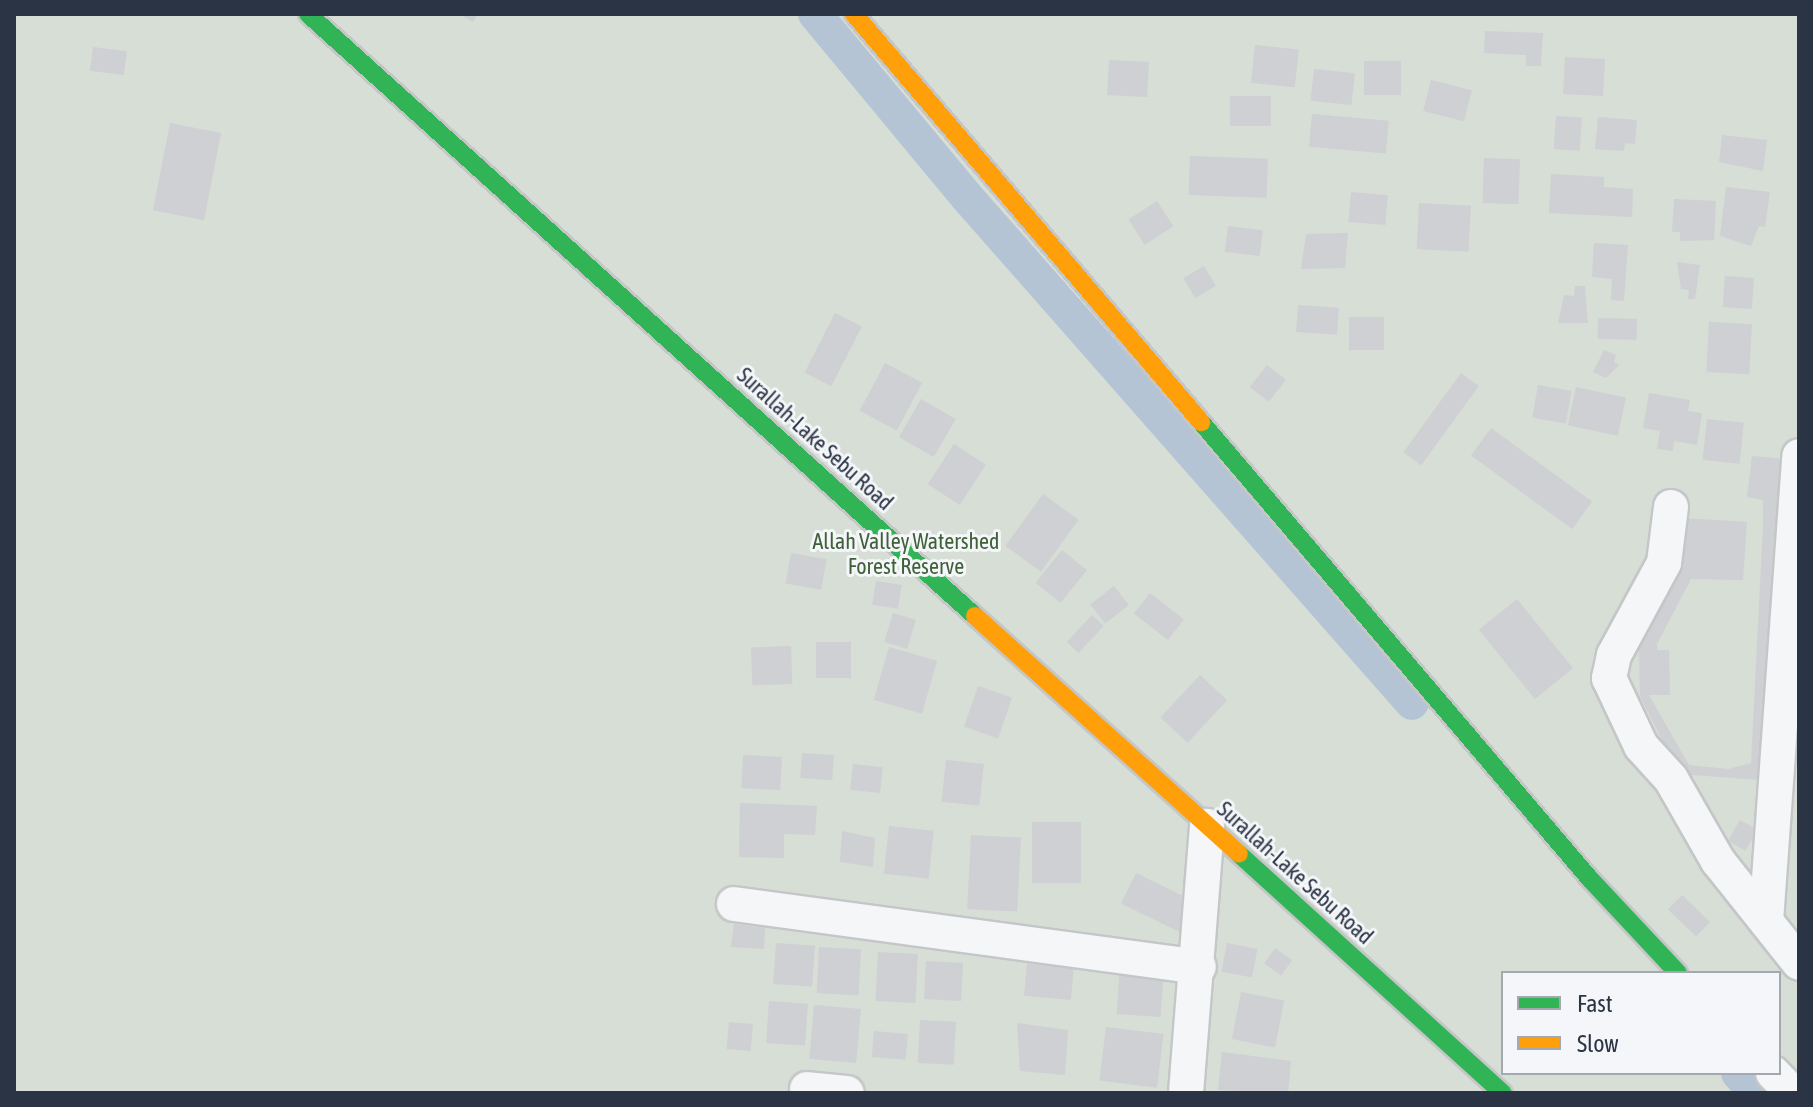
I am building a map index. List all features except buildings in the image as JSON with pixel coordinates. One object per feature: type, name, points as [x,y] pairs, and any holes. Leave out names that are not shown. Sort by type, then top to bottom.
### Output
[{"type":"main road","name":"Surallah-Lake Sebu Road","points":[[308,14],[1503,1093]]},
{"type":"main road","points":[[854,14],[1548,831],[1676,971]]},
{"type":"street","points":[[1766,921],[1799,456]]},
{"type":"street","points":[[1671,507],[1664,563],[1614,655],[1609,678],[1641,746],[1671,779],[1718,861],[1799,963]]},
{"type":"street","points":[[1186,1093],[1199,967],[1207,826]]},
{"type":"street","points":[[734,904],[1199,967]]},
{"type":"street","points":[[1775,1075],[1792,1093]]},
{"type":"street","points":[[807,1089],[847,1093]]},
{"type":"green space","name":"Allah Valley Watershed Forest Reserve","points":[[14,14],[1799,14],[1799,1093],[14,1093]]},
{"type":"waterway","points":[[815,14],[966,196],[1412,703]]},
{"type":"waterway","points":[[1740,1075],[1756,1093]]},
{"type":"traffic: fast","points":[[308,14],[975,616]]},
{"type":"traffic: fast","points":[[1201,422],[1590,879],[1676,971]]},
{"type":"traffic: fast","points":[[1239,854],[1503,1093]]},
{"type":"traffic: slow","points":[[854,14],[1201,422]]},
{"type":"traffic: slow","points":[[975,616],[1239,854]]}]
